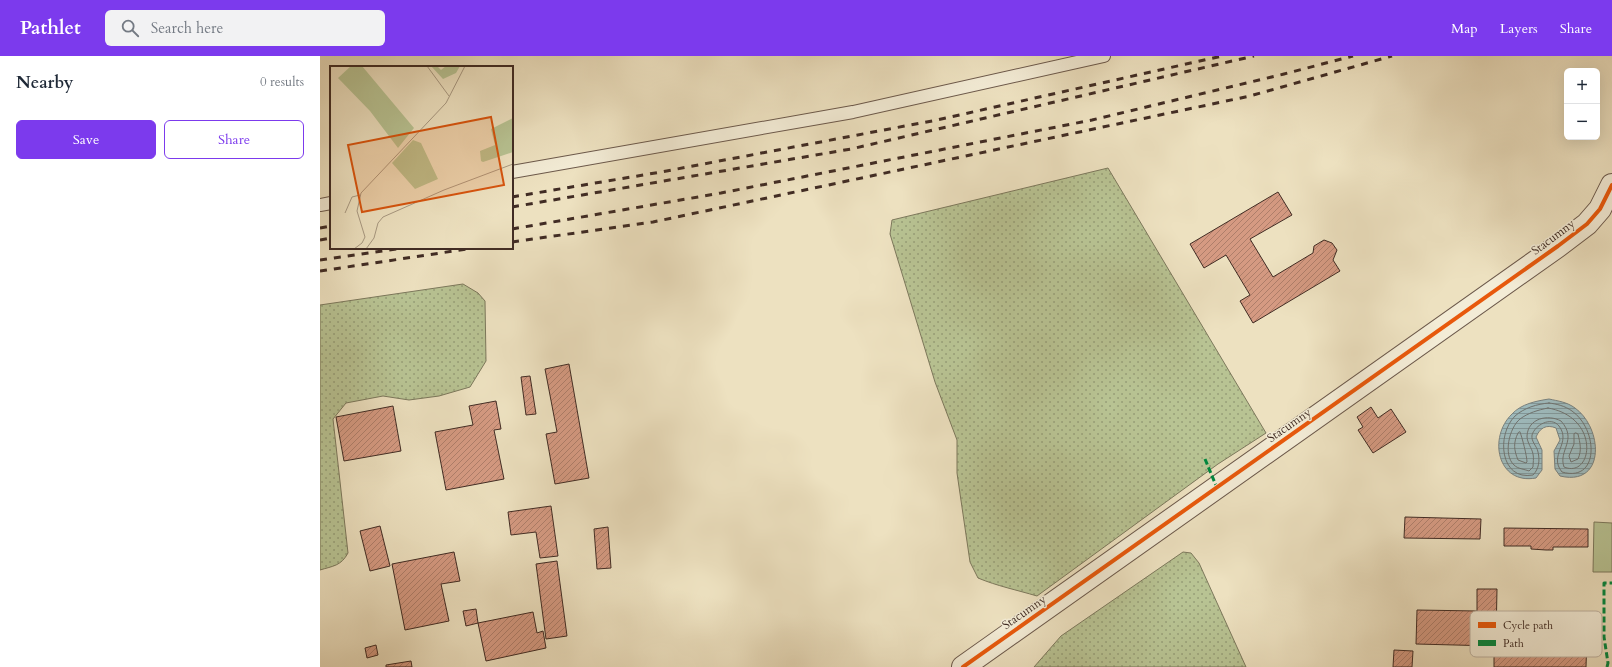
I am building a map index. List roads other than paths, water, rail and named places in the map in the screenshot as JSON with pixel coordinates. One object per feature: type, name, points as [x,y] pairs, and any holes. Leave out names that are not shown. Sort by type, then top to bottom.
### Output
[{"type":"street","name":"Stacumny","points":[[963,667],[1606,212],[1612,185]]},
{"type":"lane","points":[[513,172],[853,112],[1104,56]]},
{"type":"lane","points":[[320,205],[330,203]]},
{"type":"water","points":[[1549,399],[1569,404],[1584,417],[1591,429],[1595,441],[1595,454],[1592,465],[1586,473],[1575,477],[1560,476],[1555,469],[1554,451],[1560,440],[1556,428],[1549,426],[1541,429],[1536,437],[1542,450],[1542,470],[1536,478],[1523,478],[1512,474],[1505,467],[1500,457],[1500,435],[1505,424],[1512,414],[1524,405]]},
{"type":"railway","points":[[513,197],[661,172],[937,120],[1222,56]]},
{"type":"railway","points":[[513,207],[851,149],[1254,56]]},
{"type":"railway","points":[[513,229],[721,193],[1092,120],[1353,56]]},
{"type":"railway","points":[[513,242],[653,222],[1250,96],[1392,56]]},
{"type":"railway","points":[[320,228],[330,226]]},
{"type":"railway","points":[[320,240],[330,238]]},
{"type":"railway","points":[[320,260],[396,249]]},
{"type":"railway","points":[[320,271],[467,249]]}]
